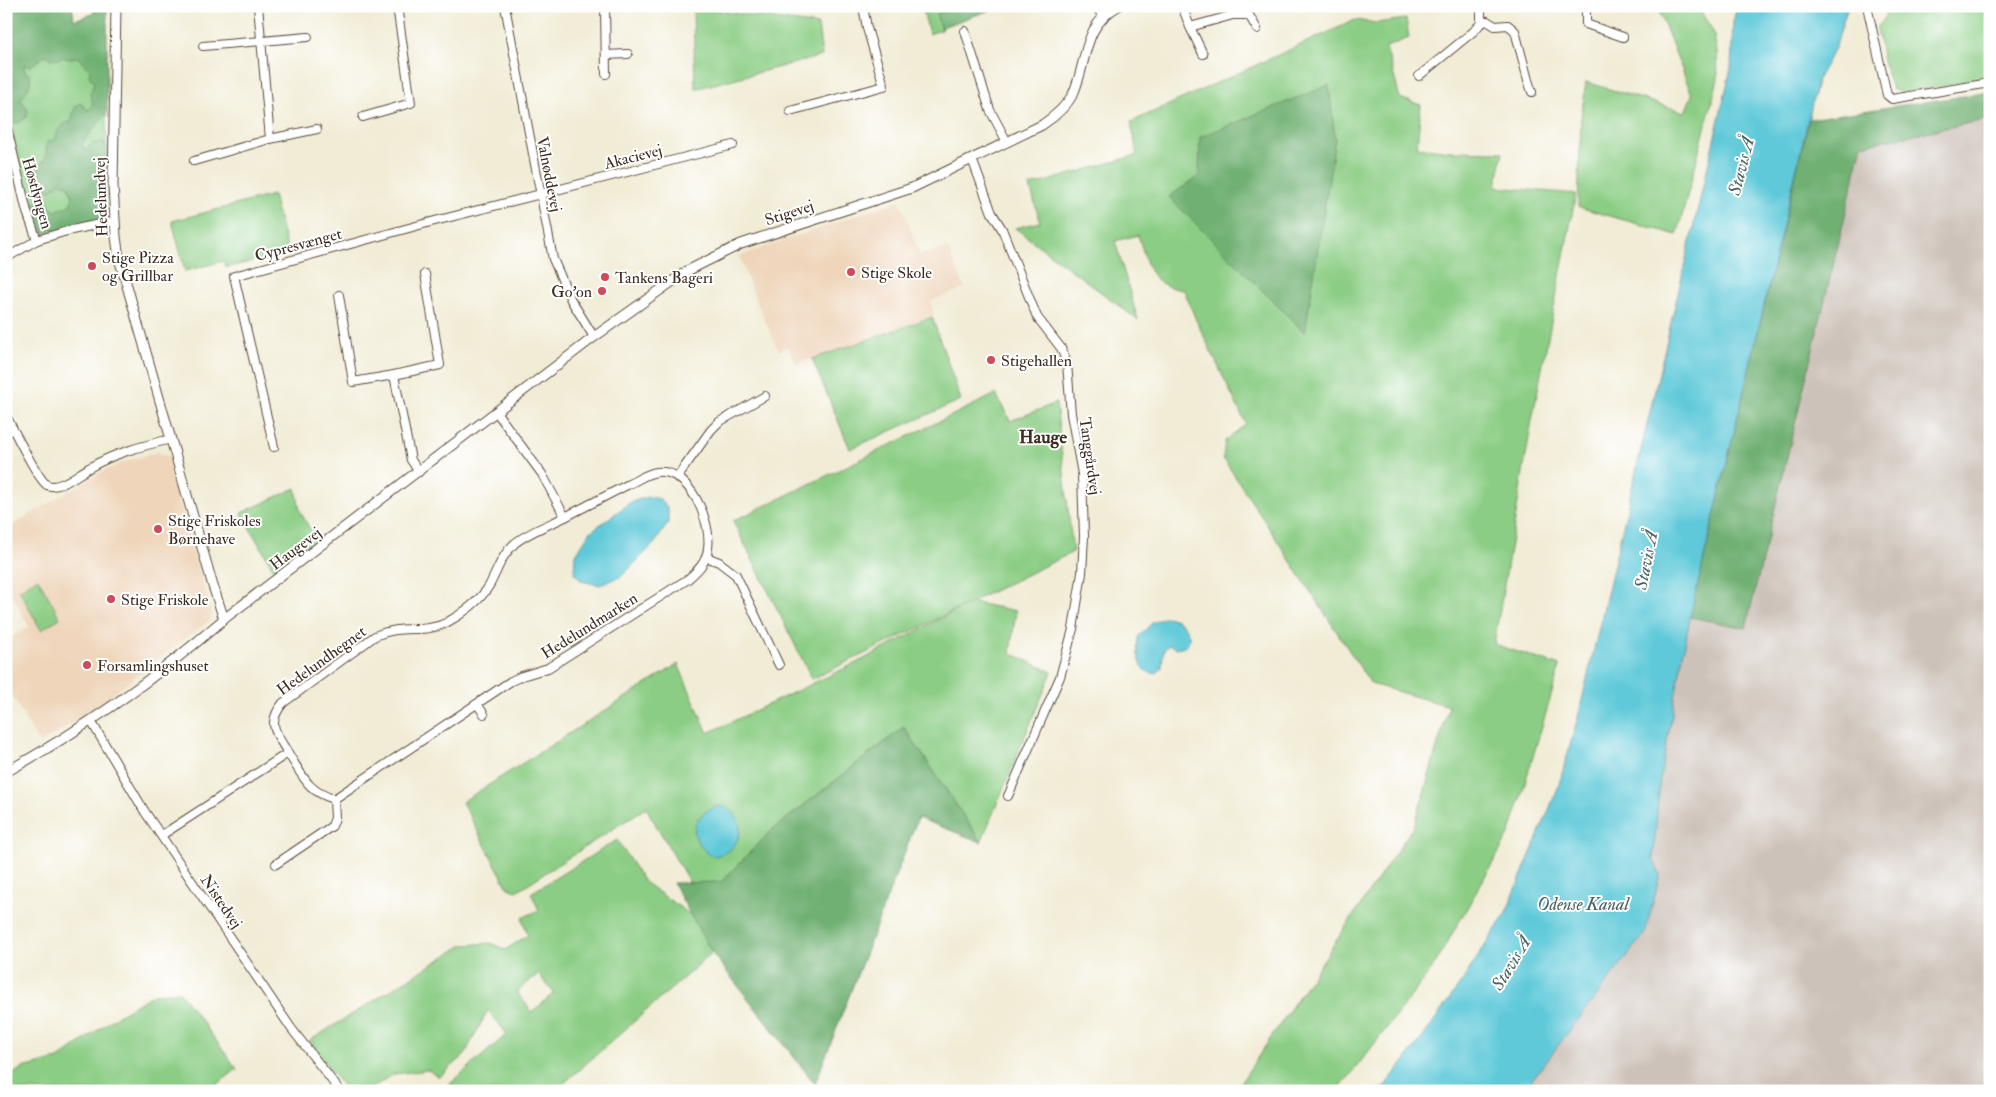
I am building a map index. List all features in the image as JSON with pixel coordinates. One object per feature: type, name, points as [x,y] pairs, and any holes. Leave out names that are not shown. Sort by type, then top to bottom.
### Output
[{"type":"street","name":"Hedelundvej","points":[[116,6],[112,185],[119,258],[224,619]]},
{"type":"street","points":[[258,6],[270,139]]},
{"type":"street","points":[[363,117],[411,102],[397,6]]},
{"type":"street","name":"Valnøddevej","points":[[505,6],[553,258],[571,300],[594,337]]},
{"type":"street","points":[[605,6],[606,74]]},
{"type":"street","points":[[790,112],[884,86],[867,28],[863,6]]},
{"type":"street","points":[[1095,6],[1104,17]]},
{"type":"street","name":"Stigevej","points":[[594,337],[687,271],[731,248],[912,188],[1042,124],[1063,107],[1072,95],[1090,36],[1104,17],[1118,6]]},
{"type":"street","points":[[1182,6],[1203,54]]},
{"type":"street","points":[[1481,6],[1481,23]]},
{"type":"street","points":[[1586,6],[1586,24],[1623,37]]},
{"type":"street","points":[[1867,6],[1888,94],[1892,99],[1990,83]]},
{"type":"street","points":[[1190,27],[1233,15],[1249,15],[1257,29]]},
{"type":"street","points":[[1419,76],[1474,32],[1481,23],[1487,21],[1495,26],[1508,25],[1515,31],[1532,92]]},
{"type":"street","points":[[965,31],[990,110],[1006,142]]},
{"type":"street","points":[[203,46],[308,37]]},
{"type":"street","points":[[606,55],[628,54]]},
{"type":"street","name":"Høstlyngen","points":[[6,124],[27,212],[37,240]]},
{"type":"street","points":[[194,161],[270,139],[317,128]]},
{"type":"street","name":"Akacievej","points":[[540,195],[733,145]]},
{"type":"street","name":"Tanggårdvej","points":[[972,159],[992,213],[1002,229],[1036,317],[1061,348],[1067,363],[1071,414],[1082,474],[1084,536],[1082,573],[1073,629],[1060,677],[1008,796]]},
{"type":"street","name":"Cypresvænget","points":[[274,447],[234,276],[540,195]]},
{"type":"street","name":"Høstlyngen","points":[[6,258],[37,240],[67,230],[114,221]]},
{"type":"street","points":[[339,295],[353,382],[440,365],[425,274]]},
{"type":"street","name":"Haugevej","points":[[6,772],[91,721],[179,657],[224,619],[497,413],[594,337]]},
{"type":"street","points":[[394,375],[411,460],[419,472]]},
{"type":"street","points":[[765,396],[719,422],[711,430],[678,476],[690,489],[703,514],[707,525],[707,553],[736,575],[780,665]]},
{"type":"street","points":[[497,413],[542,474],[564,517]]},
{"type":"street","points":[[6,416],[43,481],[48,485],[54,486],[62,484],[108,459],[134,448],[171,439]]},
{"type":"street","name":"Hedelundhegnet","points":[[288,753],[273,726],[275,714],[283,703],[375,636],[388,630],[423,629],[446,623],[476,602],[485,593],[502,559],[515,544],[564,517],[656,472],[665,472],[678,476]]},
{"type":"street","name":"Hedelundmarken","points":[[334,799],[516,678],[548,668],[682,582],[699,569],[707,553]]},
{"type":"street","points":[[477,704],[484,714]]},
{"type":"street","name":"Nistedvej","points":[[91,721],[145,812],[291,1028],[340,1091]]},
{"type":"street","points":[[162,836],[288,753],[311,788],[320,795],[334,799],[336,818],[332,826],[276,864]]},
{"type":"shaded area","points":[[1990,119],[1990,1088],[1988,1091],[1523,1091],[1645,933],[1660,875],[1653,859],[1660,779],[1690,617],[1746,628],[1862,145]]},
{"type":"shaded area","name":"Stige Skole","points":[[900,200],[920,255],[948,248],[965,288],[931,301],[934,315],[796,364],[788,347],[779,351],[757,304],[739,256]]},
{"type":"shaded area","name":"Stige Friskole","points":[[158,452],[168,456],[190,541],[212,614],[210,620],[80,719],[39,744],[6,684],[6,640],[29,627],[6,584],[6,529],[98,474],[124,462]]},
{"type":"green space","points":[[72,6],[74,20],[93,14],[96,6],[107,6],[106,217],[46,233],[38,230],[30,211],[6,104],[6,8]]},
{"type":"green space","points":[[72,6],[74,20],[93,14],[96,6],[107,6],[107,113],[82,143],[84,149],[92,144],[103,141],[107,147],[106,217],[46,233],[38,230],[30,211],[31,203],[46,203],[55,211],[69,206],[73,198],[68,185],[60,183],[50,191],[45,188],[37,168],[41,162],[45,161],[47,142],[56,139],[60,127],[71,122],[75,107],[80,103],[88,110],[93,103],[90,95],[94,82],[89,76],[90,70],[81,62],[81,59],[76,57],[54,59],[45,55],[31,66],[24,65],[25,72],[30,75],[30,84],[21,100],[28,110],[27,117],[19,123],[10,123],[6,104],[6,8]]},
{"type":"green space","points":[[922,6],[962,6],[937,14],[941,30],[929,34]]},
{"type":"green space","points":[[962,6],[1002,6],[942,27],[941,30],[936,14]]},
{"type":"green space","points":[[1657,6],[1697,6],[1713,31],[1717,51],[1718,79],[1677,235],[1578,207],[1581,118],[1586,82],[1685,112],[1692,95]]},
{"type":"green space","points":[[1884,6],[1990,6],[1990,78],[1902,93],[1892,89],[1883,61],[1877,28],[1885,16]]},
{"type":"green space","points":[[693,7],[818,25],[822,56],[695,89]]},
{"type":"green space","points":[[1406,19],[1409,38],[1386,47],[1400,98],[1421,105],[1417,147],[1451,151],[1503,152],[1496,187],[1576,194],[1532,420],[1494,644],[1560,666],[1510,833],[1432,969],[1338,1091],[1235,1091],[1415,824],[1449,706],[1371,684],[1223,458],[1225,441],[1246,424],[1196,320],[1184,290],[1172,288],[1156,279],[1147,265],[1138,235],[1115,241],[1138,320],[1015,228],[1040,222],[1030,186],[1137,155],[1131,122],[1355,20],[1376,23]],"holes":[[[1199,176],[1305,332],[1170,197]]]},
{"type":"green space","points":[[1329,85],[1335,139],[1305,333],[1169,197],[1199,176],[1200,137]]},
{"type":"green space","points":[[1990,92],[1990,119],[1862,145],[1746,628],[1690,617],[1809,119]]},
{"type":"green space","points":[[273,195],[288,252],[226,268],[224,261],[185,271],[172,221]]},
{"type":"green space","points":[[932,317],[961,400],[850,449],[812,359]]},
{"type":"green space","points":[[996,394],[1010,421],[1056,403],[1073,552],[971,602],[1016,611],[1010,653],[1052,672],[981,842],[904,727],[771,831],[721,882],[690,883],[647,807],[517,891],[508,888],[462,802],[678,664],[708,733],[860,661],[970,603],[812,679],[733,521]]},
{"type":"green space","points":[[296,488],[300,511],[316,540],[275,572],[241,513]]},
{"type":"green space","points":[[38,578],[60,618],[41,630],[19,590]]},
{"type":"green space","points":[[904,727],[981,842],[918,818],[815,1084],[712,953],[673,883],[721,882],[771,831]]},
{"type":"green space","points":[[617,840],[644,882],[691,915],[712,953],[555,1091],[442,1091],[507,1034],[488,1010],[464,1056],[439,1077],[428,1070],[394,1074],[367,1091],[346,1091],[309,1041],[463,945],[491,943],[505,950],[528,935],[522,918],[539,910],[531,893]],"holes":[[[538,974],[554,993],[532,1012],[517,992]]]},
{"type":"green space","points":[[180,992],[237,1069],[209,1091],[6,1091],[6,1078],[23,1068],[58,1059],[120,1014],[154,994]]},
{"type":"water","name":"Odense Kanal","points":[[1737,6],[1848,6],[1835,48],[1818,78],[1690,617],[1660,779],[1653,859],[1660,875],[1645,933],[1523,1091],[1381,1091],[1423,1037],[1505,915],[1558,788],[1578,717],[1731,68],[1733,22]]},
{"type":"water","points":[[648,497],[660,499],[668,508],[668,523],[655,543],[622,576],[600,585],[581,581],[574,571],[575,556],[590,532],[631,502]]},
{"type":"water","points":[[1166,617],[1181,623],[1190,638],[1186,646],[1176,648],[1169,645],[1164,650],[1160,670],[1155,673],[1148,672],[1140,661],[1138,637],[1152,623]]},
{"type":"water","points":[[718,806],[728,809],[735,815],[739,823],[740,832],[737,841],[731,848],[723,854],[711,856],[698,842],[695,828],[697,821],[702,815]]},
{"type":"place","name":"Stige Pizza og Grillbar","points":[[92,266]]},
{"type":"place","name":"Stige Skole","points":[[851,272]]},
{"type":"place","name":"Tankens Bageri","points":[[605,277]]},
{"type":"place","name":"Go'on","points":[[602,291]]},
{"type":"place","name":"Stigehallen","points":[[991,360]]},
{"type":"place","name":"Stige Friskoles Børnehave","points":[[158,529]]},
{"type":"place","name":"Stige Friskole","points":[[111,599]]},
{"type":"place","name":"Forsamlingshuset","points":[[87,665]]},
{"type":"district","name":"Hauge","points":[[1043,437]]},
{"type":"water label","name":"Stavis Å","points":[[1741,166]]},
{"type":"water label","name":"Stavis Å","points":[[1646,560]]},
{"type":"water label","name":"Stavis Å","points":[[1511,963]]}]
